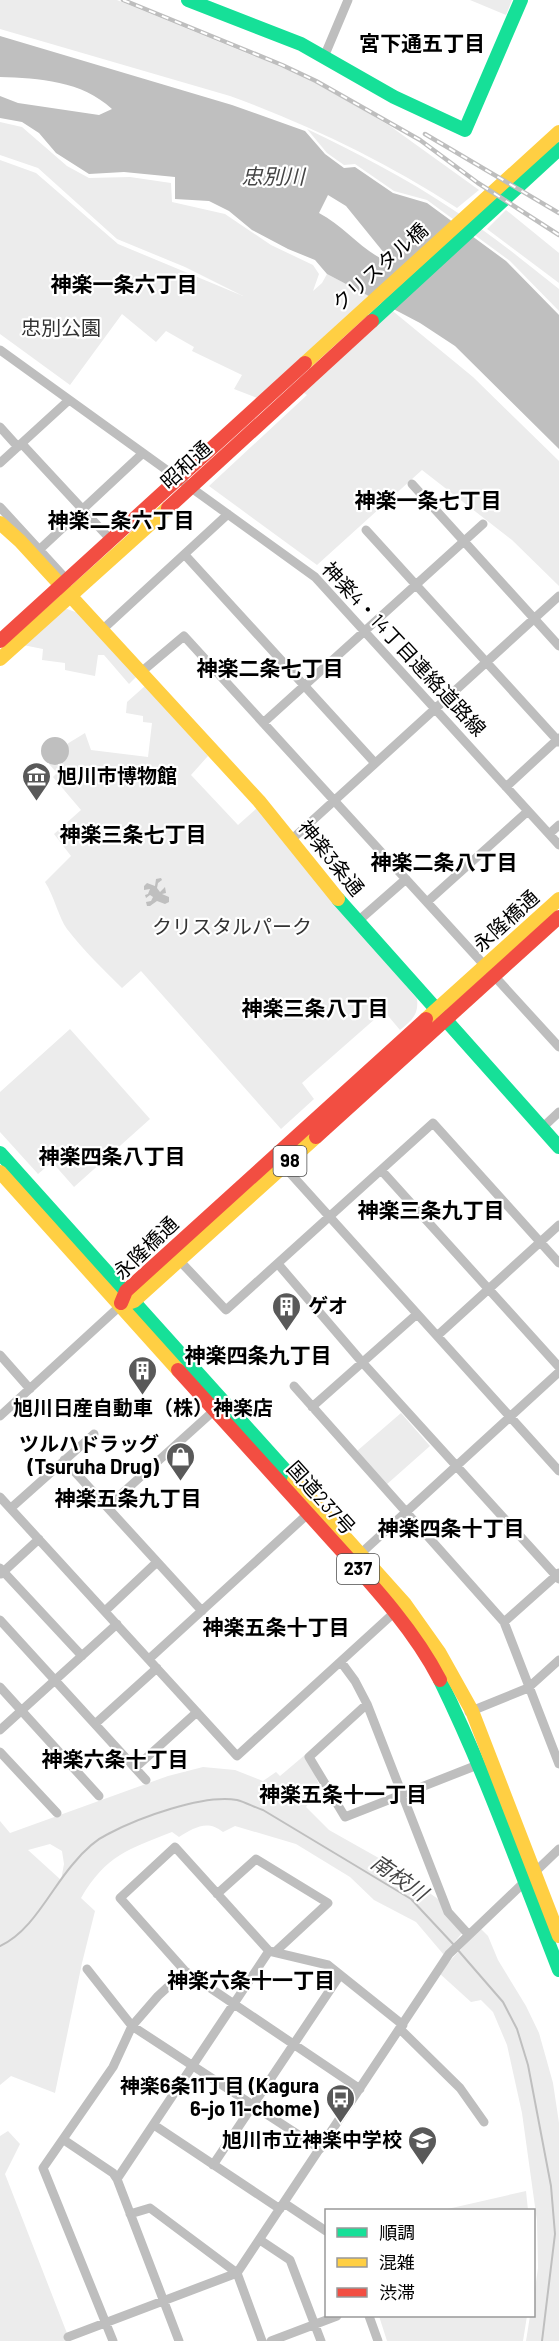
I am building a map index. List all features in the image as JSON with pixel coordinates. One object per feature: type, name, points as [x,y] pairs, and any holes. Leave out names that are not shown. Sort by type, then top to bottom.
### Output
[{"type":"main road","points":[[188,0],[301,44],[394,97],[465,130],[521,0]]},
{"type":"main road","points":[[486,205],[559,132]]},
{"type":"main road","points":[[486,205],[559,150]]},
{"type":"main road","name":"クリスタル橋","points":[[305,363],[486,205]]},
{"type":"main road","name":"クリスタル橋","points":[[317,370],[486,205]]},
{"type":"main road","name":"昭和通","points":[[0,659],[111,540],[305,363]]},
{"type":"main road","name":"昭和通","points":[[0,641],[191,488],[317,370]]},
{"type":"main road","name":"神楽3条通","points":[[0,523],[66,587],[102,630],[259,801],[357,922],[559,1147]]},
{"type":"main road","name":"永隆橋通","points":[[120,1306],[279,1161],[445,1022],[490,970],[559,899]]},
{"type":"main road","name":"永隆橋通","points":[[279,1161],[435,1010],[559,917]]},
{"type":"main road","name":"国道237号","points":[[0,1153],[130,1296],[220,1406],[439,1652],[472,1711],[484,1762]]},
{"type":"main road","name":"国道237号","points":[[0,1172],[120,1306],[220,1406]]},
{"type":"main road","name":"国道237号","points":[[400,1608],[484,1762],[530,1875],[559,1936]]},
{"type":"main road","name":"国道237号","points":[[530,1875],[559,1970]]},
{"type":"street","points":[[324,57],[348,0]]},
{"type":"street","name":"神楽4・14丁目連絡道路線","points":[[0,350],[315,577],[559,845]]},
{"type":"street","points":[[0,463],[69,399]]},
{"type":"street","points":[[0,427],[111,540]]},
{"type":"street","points":[[39,550],[143,453]]},
{"type":"street","points":[[412,484],[559,646]]},
{"type":"street","points":[[0,507],[39,550],[66,587]]},
{"type":"street","points":[[102,630],[228,514]]},
{"type":"street","points":[[263,723],[483,524]]},
{"type":"street","points":[[366,530],[558,740],[506,787]]},
{"type":"street","points":[[185,555],[375,763]]},
{"type":"street","points":[[291,840],[559,596]]},
{"type":"street","points":[[141,673],[184,636],[559,1047]]},
{"type":"street","points":[[427,902],[528,811]]},
{"type":"street","points":[[549,834],[559,825]]},
{"type":"street","points":[[357,922],[406,879]]},
{"type":"street","points":[[542,1128],[559,1112]]},
{"type":"street","points":[[174,1255],[226,1310],[433,1123],[559,1263]]},
{"type":"street","points":[[279,1161],[559,1471]]},
{"type":"street","points":[[381,1170],[559,1367]]},
{"type":"street","points":[[437,1336],[559,1225]]},
{"type":"street","points":[[278,1264],[455,1466],[558,1576],[504,1622]]},
{"type":"street","points":[[0,1416],[120,1306]]},
{"type":"street","points":[[312,1407],[417,1314]]},
{"type":"street","points":[[0,1355],[30,1389]]},
{"type":"street","points":[[356,1558],[559,1372]]},
{"type":"street","points":[[294,1386],[504,1622],[559,1764]]},
{"type":"street","points":[[107,1507],[220,1406]]},
{"type":"street","points":[[11,1508],[94,1434]]},
{"type":"street","points":[[64,1460],[202,1611]]},
{"type":"street","points":[[0,1497],[237,1756],[400,1608]]},
{"type":"street","points":[[149,1659],[313,1510]]},
{"type":"street","points":[[39,1539],[1,1571],[82,1656]]},
{"type":"street","points":[[105,1611],[157,1562]]},
{"type":"street","points":[[0,1620],[146,1779]]},
{"type":"street","points":[[0,1730],[117,1624]]},
{"type":"street","points":[[458,1717],[528,1688],[559,1660]]},
{"type":"street","points":[[341,1662],[355,1681],[367,1704],[448,1912],[468,1934]]},
{"type":"street","points":[[95,1724],[157,1668]]},
{"type":"street","points":[[0,1687],[99,1796]]},
{"type":"street","points":[[367,1704],[309,1757],[345,1817],[484,1762]]},
{"type":"street","points":[[135,1768],[197,1712]]},
{"type":"street","points":[[0,1752],[57,1813]]},
{"type":"street","points":[[360,2089],[185,1971],[120,1898],[175,1847],[272,1952],[328,1965],[401,2027],[449,2075],[484,2122]]},
{"type":"street","points":[[68,2337],[237,2273],[455,1948],[559,1849]]},
{"type":"street","points":[[117,2179],[233,2004],[272,1952],[328,1903],[256,1859],[217,1894]]},
{"type":"street","points":[[87,1969],[132,2026],[320,2149]]},
{"type":"street","points":[[113,2341],[43,2168],[113,2067],[132,2026],[158,1996],[185,1971]]},
{"type":"street","points":[[213,2165],[340,1975]]},
{"type":"street","points":[[154,2125],[213,2165],[325,2230]]},
{"type":"street","points":[[64,2140],[113,2173],[117,2179],[178,2341]]},
{"type":"street","points":[[130,2214],[150,2208],[237,2273],[262,2341]]},
{"type":"street","points":[[260,2240],[290,2260],[321,2341]]},
{"type":"street","points":[[271,2341],[334,2317]]},
{"type":"street","points":[[369,2317],[378,2341]]},
{"type":"green space","points":[[0,0],[117,0],[310,79],[390,126],[479,190],[457,208],[375,160],[260,107],[230,96],[0,29]]},
{"type":"green space","points":[[470,0],[512,0],[506,15]]},
{"type":"green space","name":"忠別公園","points":[[0,122],[22,127],[67,166],[89,178],[130,177],[171,183],[172,202],[225,214],[271,245],[313,265],[319,274],[313,291],[322,283],[327,274],[379,301],[268,402],[234,389],[242,375],[192,351],[194,347],[166,331],[156,342],[122,314],[70,385],[0,334],[0,160],[36,173],[118,244],[243,296],[185,267],[117,239],[38,168],[0,155]]},
{"type":"green space","points":[[307,129],[399,176],[479,228],[559,289],[559,311],[510,261],[427,200],[394,191],[355,164],[344,165],[327,153]]},
{"type":"green space","points":[[506,210],[559,253],[559,283],[487,229]]},
{"type":"green space","points":[[383,303],[473,377],[559,461],[559,586],[512,540],[422,470],[317,565],[209,486],[307,395],[292,385]]},
{"type":"green space","points":[[67,609],[81,614],[137,676],[129,684],[104,655],[98,655],[95,676],[65,670],[65,663],[42,660],[43,649],[23,645],[60,611]]},
{"type":"green space","name":"クリスタルパーク","points":[[145,686],[208,756],[191,775],[238,825],[257,808],[417,999],[415,1013],[400,1030],[384,1011],[302,1083],[314,1099],[281,1129],[141,971],[122,988],[94,960],[67,929],[45,882],[71,856],[54,834],[81,810],[53,777],[57,773],[49,764],[59,764],[69,751],[67,744],[85,733],[91,750],[148,757],[152,723],[143,722],[143,716],[126,713],[127,702]]},
{"type":"green space","points":[[70,1029],[150,1119],[74,1187],[52,1162],[38,1174],[0,1132],[0,1092]]},
{"type":"green space","points":[[401,1413],[430,1446],[386,1485],[357,1451]]},
{"type":"green space","points":[[306,1754],[320,1787],[306,1807],[329,1830],[384,1861],[438,1899],[462,1933],[444,1955],[416,1922],[374,1900],[350,1877],[296,1844],[235,1826],[223,1832],[206,1825],[179,1837],[172,1832],[120,1855],[100,1872],[81,1898],[95,1911],[55,2093],[11,2076],[0,2085],[0,1821],[10,1833],[168,1776],[203,1767],[235,1770],[263,1781],[276,1772],[280,1776]],"holes":[[[50,1844],[62,1851],[64,1864],[61,1880],[28,1850]]]},
{"type":"green space","points":[[480,1928],[488,1936],[498,1960],[526,2006],[539,2033],[553,2083],[559,2123],[559,2341],[526,2341],[530,2317],[535,2317],[538,2268],[537,2221],[522,2113],[507,2045],[493,2012],[481,2000],[471,2002],[439,1973]]},
{"type":"green space","points":[[8,2131],[20,2144],[5,2174],[70,2341],[0,2341],[0,2136]]},
{"type":"green space","points":[[526,2191],[528,2209],[447,2209]]},
{"type":"green space","points":[[379,2317],[527,2317],[523,2341],[387,2341]]},
{"type":"water","name":"忠別川","points":[[0,36],[232,105],[305,131],[325,154],[344,168],[355,167],[393,193],[427,203],[506,261],[559,315],[559,449],[455,346],[420,323],[327,274],[315,260],[252,230],[229,211],[209,201],[175,199],[175,177],[124,172],[89,174],[56,153],[39,133],[22,122],[0,118],[0,96],[18,103],[99,115],[112,109],[100,100],[87,92],[59,83],[30,78],[0,77]],"holes":[[[328,195],[346,206],[393,264],[373,254],[319,213]]]},
{"type":"water","points":[[55,737],[65,741],[69,751],[65,761],[55,765],[45,761],[41,751],[45,741]]},
{"type":"water","points":[[161,878],[157,888],[160,892],[165,887],[166,893],[162,894],[169,897],[169,902],[165,904],[157,901],[147,906],[146,902],[151,901],[153,897],[150,895],[146,898],[145,895],[150,889],[144,890],[144,886],[147,883],[155,886],[156,879]]},
{"type":"waterway","name":"南校川","points":[[0,1946],[22,1931],[73,1864],[98,1840],[136,1821],[171,1809],[223,1799],[237,1800],[263,1810],[411,1899],[454,1945]]},
{"type":"waterway","name":"南校川","points":[[457,1949],[503,2002],[517,2029],[528,2065],[551,2186],[555,2234],[542,2341]]},
{"type":"railway","points":[[123,0],[316,81],[420,140],[478,183],[559,235]]},
{"type":"railway","points":[[425,134],[559,213]]},
{"type":"traffic: fast","points":[[188,0],[301,44],[394,97],[465,130],[521,0]]},
{"type":"traffic: fast","points":[[372,321],[559,149]]},
{"type":"traffic: fast","points":[[338,899],[559,1147]]},
{"type":"traffic: fast","points":[[0,1153],[294,1480]]},
{"type":"traffic: fast","points":[[440,1680],[488,1787],[559,1970]]},
{"type":"traffic: slow","points":[[305,363],[559,132]]},
{"type":"traffic: slow","points":[[0,659],[168,508]]},
{"type":"traffic: slow","points":[[0,523],[20,541],[259,801],[338,899]]},
{"type":"traffic: slow","points":[[426,1019],[559,899]]},
{"type":"traffic: slow","points":[[123,1305],[134,1301],[316,1137]]},
{"type":"traffic: slow","points":[[0,1172],[178,1370]]},
{"type":"traffic: slow","points":[[294,1480],[405,1604],[439,1652],[472,1711],[559,1936]]},
{"type":"traffic: jam","points":[[168,508],[372,321]]},
{"type":"traffic: jam","points":[[0,641],[305,363]]},
{"type":"traffic: jam","points":[[316,1137],[559,917]]},
{"type":"traffic: jam","points":[[121,1303],[126,1291],[426,1019]]},
{"type":"traffic: jam","points":[[178,1370],[386,1601],[415,1639],[440,1680]]},
{"type":"place","name":"旭川市博物館","points":[[36,802]]},
{"type":"place","name":"ゲオ","points":[[287,1332]]},
{"type":"place","name":"旭川日産自動車（株）神楽店","points":[[143,1396]]},
{"type":"place","name":"ツルハドラッグ (Tsuruha Drug)","points":[[180,1482]]},
{"type":"place","name":"神楽6条11丁目 (Kagura 6-jo 11-chome)","points":[[340,2124]]},
{"type":"place","name":"旭川市立神楽中学校","points":[[423,2166]]},
{"type":"district","name":"宮下通五丁目","points":[[422,44]]},
{"type":"district","name":"神楽一条六丁目","points":[[124,285]]},
{"type":"district","name":"神楽一条七丁目","points":[[428,501]]},
{"type":"district","name":"神楽二条六丁目","points":[[121,521]]},
{"type":"district","name":"神楽二条七丁目","points":[[270,669]]},
{"type":"district","name":"神楽三条七丁目","points":[[133,835]]},
{"type":"district","name":"神楽二条八丁目","points":[[444,863]]},
{"type":"district","name":"神楽三条八丁目","points":[[315,1009]]},
{"type":"district","name":"神楽四条八丁目","points":[[112,1157]]},
{"type":"district","name":"神楽三条九丁目","points":[[431,1211]]},
{"type":"district","name":"神楽四条九丁目","points":[[258,1356]]},
{"type":"district","name":"神楽五条九丁目","points":[[128,1499]]},
{"type":"district","name":"神楽四条十丁目","points":[[451,1529]]},
{"type":"district","name":"神楽五条十丁目","points":[[276,1628]]},
{"type":"district","name":"神楽六条十丁目","points":[[115,1760]]},
{"type":"district","name":"神楽五条十一丁目","points":[[343,1795]]},
{"type":"district","name":"神楽六条十一丁目","points":[[251,1981]]}]
